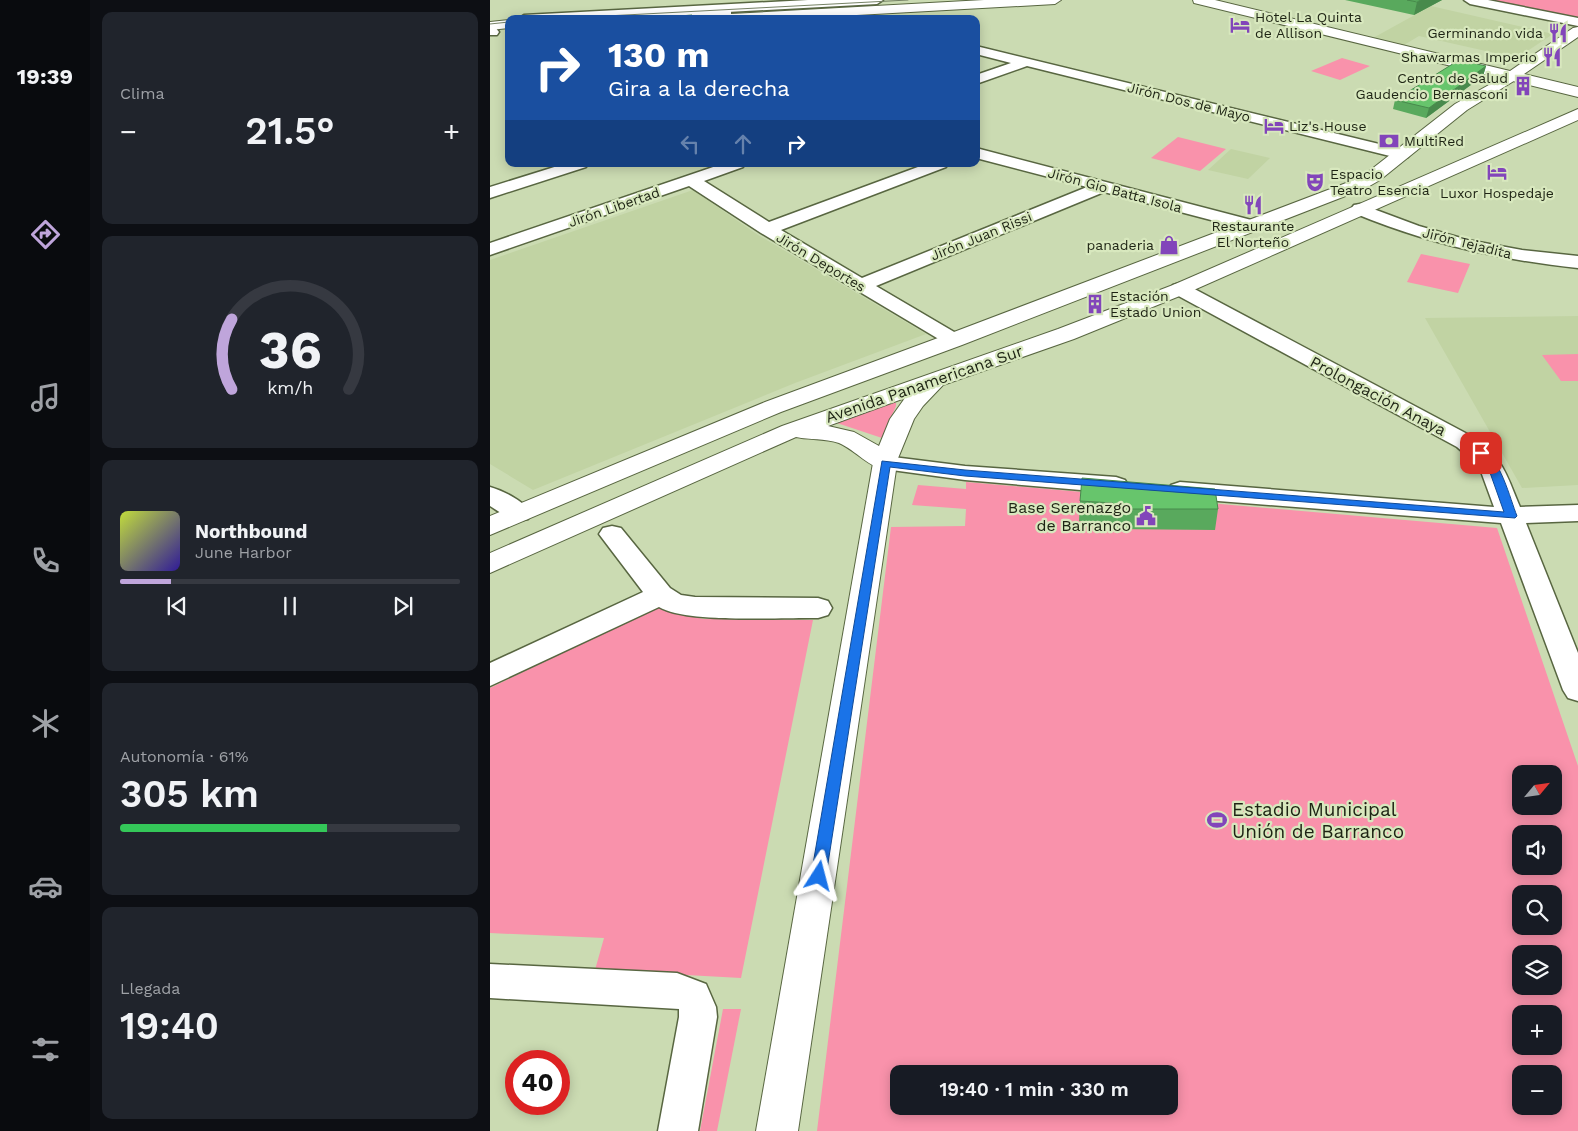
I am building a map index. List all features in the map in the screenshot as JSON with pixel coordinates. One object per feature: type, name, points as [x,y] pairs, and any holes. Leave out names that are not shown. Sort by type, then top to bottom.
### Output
[{"type":"main road","points":[[878,8],[941,0]]},
{"type":"main road","points":[[664,15],[801,6],[878,8],[1055,0]]},
{"type":"main road","points":[[1199,0],[1578,92]]},
{"type":"main road","points":[[737,15],[801,6]]},
{"type":"main road","points":[[490,28],[505,25]]},
{"type":"main road","points":[[490,28],[505,30]]},
{"type":"main road","name":"Avenida Panamericana Sur","points":[[490,526],[773,407],[954,340],[1360,184],[1402,154],[1461,107],[1578,32]]},
{"type":"main road","name":"Avenida Panamericana Sur","points":[[490,564],[790,431],[901,400],[937,379],[1066,334],[1180,289],[1578,114]]},
{"type":"main road","points":[[777,1131],[886,463],[896,430],[901,400],[881,388],[842,382]]},
{"type":"main road","points":[[790,431],[822,431],[843,436],[866,447],[886,463]]},
{"type":"street","points":[[620,0],[647,15]]},
{"type":"street","points":[[1470,0],[1578,22]]},
{"type":"street","points":[[490,28],[505,22]]},
{"type":"street","name":"Jirón Dos de Mayo","points":[[980,51],[1402,154]]},
{"type":"street","points":[[980,79],[1026,62]]},
{"type":"street","name":"Jirón Gio Batta Isola","points":[[980,154],[1253,226]]},
{"type":"street","points":[[490,193],[571,167]]},
{"type":"street","name":"Jirón Libertad","points":[[490,249],[728,167]]},
{"type":"street","points":[[767,230],[932,167]]},
{"type":"street","name":"Jirón Deportes","points":[[691,180],[767,230],[954,340]]},
{"type":"street","name":"Jirón Juan Rissi","points":[[861,285],[1102,187]]},
{"type":"street","name":"Jirón Tejadita","points":[[1360,209],[1387,221],[1436,237],[1489,251],[1537,259],[1578,262]]},
{"type":"street","name":"Prolongación Anaya","points":[[1180,289],[1465,442],[1481,453],[1493,466],[1578,690]]},
{"type":"street","points":[[886,463],[965,473],[1511,516],[1578,512]]},
{"type":"street","points":[[490,495],[519,514]]},
{"type":"street","points":[[612,534],[660,595],[674,603],[695,607],[818,608]]},
{"type":"street","points":[[490,675],[660,595]]},
{"type":"street","points":[[490,981],[677,991],[693,998],[697,1007],[698,1017],[678,1131]]},
{"type":"shaded area","points":[[1477,0],[1578,0],[1578,21]]},
{"type":"shaded area","points":[[1431,6],[1553,34],[1517,58],[1419,36],[1404,45],[1373,38]]},
{"type":"shaded area","points":[[1342,58],[1370,66],[1340,80],[1311,71]]},
{"type":"shaded area","points":[[1178,137],[1226,149],[1200,171],[1151,158]]},
{"type":"shaded area","points":[[1231,149],[1270,158],[1248,179],[1208,170]]},
{"type":"shaded area","points":[[693,190],[758,235],[926,334],[795,383],[533,490],[490,464],[490,260]]},
{"type":"shaded area","points":[[1421,254],[1470,264],[1458,293],[1407,282]]},
{"type":"shaded area","points":[[1578,316],[1578,485],[1522,488],[1425,318]]},
{"type":"shaded area","points":[[1578,354],[1578,381],[1561,381],[1542,355]]},
{"type":"shaded area","points":[[892,402],[896,403],[896,406],[882,438],[837,423]]},
{"type":"shaded area","name":"Estadio Municipal Unión de Barranco","points":[[966,482],[1497,528],[1578,766],[1578,1131],[817,1131],[891,527],[965,526],[966,509],[912,505],[918,485],[966,489]]},
{"type":"shaded area","points":[[658,607],[703,619],[813,620],[741,978],[595,970],[604,938],[490,933],[490,688]]},
{"type":"shaded area","points":[[723,1009],[741,1009],[717,1131],[700,1131]]},
{"type":"building","points":[[1459,60],[1486,66],[1429,108],[1395,100]]},
{"type":"building","points":[[1082,478],[1215,489],[1218,509],[1115,509],[1113,503],[1080,501]]},
{"type":"tram line","points":[[625,15],[908,0]]},
{"type":"tram line","points":[[490,24],[505,22]]},
{"type":"place","name":"Hotel La Quinta de Allison","points":[[1240,25]]},
{"type":"place","name":"Germinando vida","points":[[1558,33]]},
{"type":"place","name":"Shawarmas Imperio","points":[[1552,57]]},
{"type":"place","name":"Centro de Salud Gaudencio Bernasconi","points":[[1523,86]]},
{"type":"place","name":"Liz's House","points":[[1274,126]]},
{"type":"place","name":"MultiRed","points":[[1389,141]]},
{"type":"place","name":"Luxor Hospedaje","points":[[1497,172]]},
{"type":"place","name":"Espacio Teatro Esencia","points":[[1315,182]]},
{"type":"place","name":"Restaurante El Norteño","points":[[1253,205]]},
{"type":"place","name":"panaderia","points":[[1169,245]]},
{"type":"place","name":"Estación Estado Union","points":[[1095,304]]},
{"type":"place","name":"Base Serenazgo de Barranco","points":[[1146,516]]},
{"type":"place","name":"Estadio Municipal Unión de Barranco","points":[[1217,820]]},
{"type":"route","points":[[819,876],[886,463],[965,473],[1511,516],[1493,466],[1481,453]]}]
